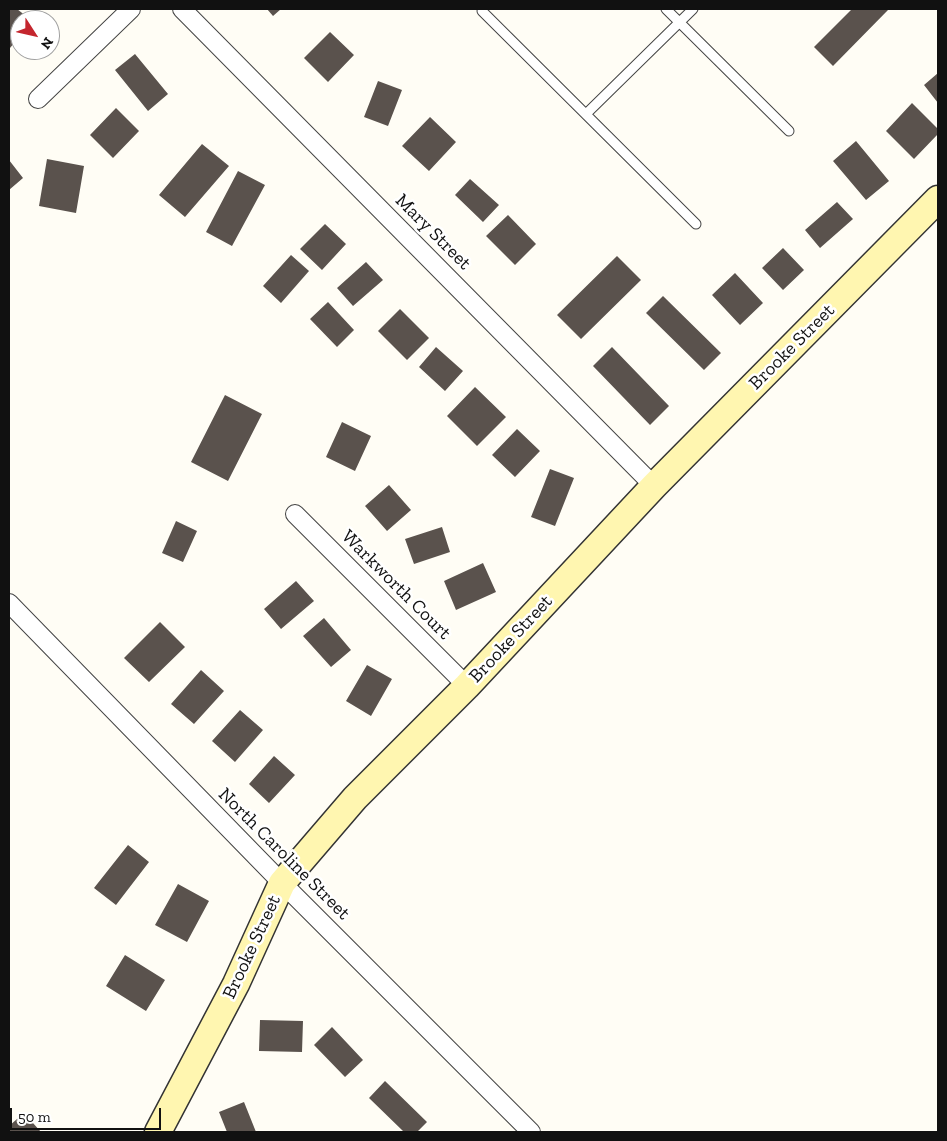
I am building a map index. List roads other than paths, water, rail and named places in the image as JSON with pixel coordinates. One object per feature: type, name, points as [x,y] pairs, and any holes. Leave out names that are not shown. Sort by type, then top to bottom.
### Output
[{"type":"street","points":[[38,99],[131,9]]},
{"type":"street","name":"Mary Street","points":[[182,9],[654,486]]},
{"type":"street","name":"Brooke Street","points":[[158,1132],[236,984],[282,883],[355,798],[466,686],[654,486],[938,199]]},
{"type":"street","name":"Warkworth Court","points":[[294,514],[466,686]]},
{"type":"street","name":"North Caroline Street","points":[[9,603],[282,883],[531,1132]]},
{"type":"lane","points":[[666,9],[789,131]]},
{"type":"lane","points":[[586,114],[693,9]]},
{"type":"lane","points":[[482,11],[696,224]]}]
